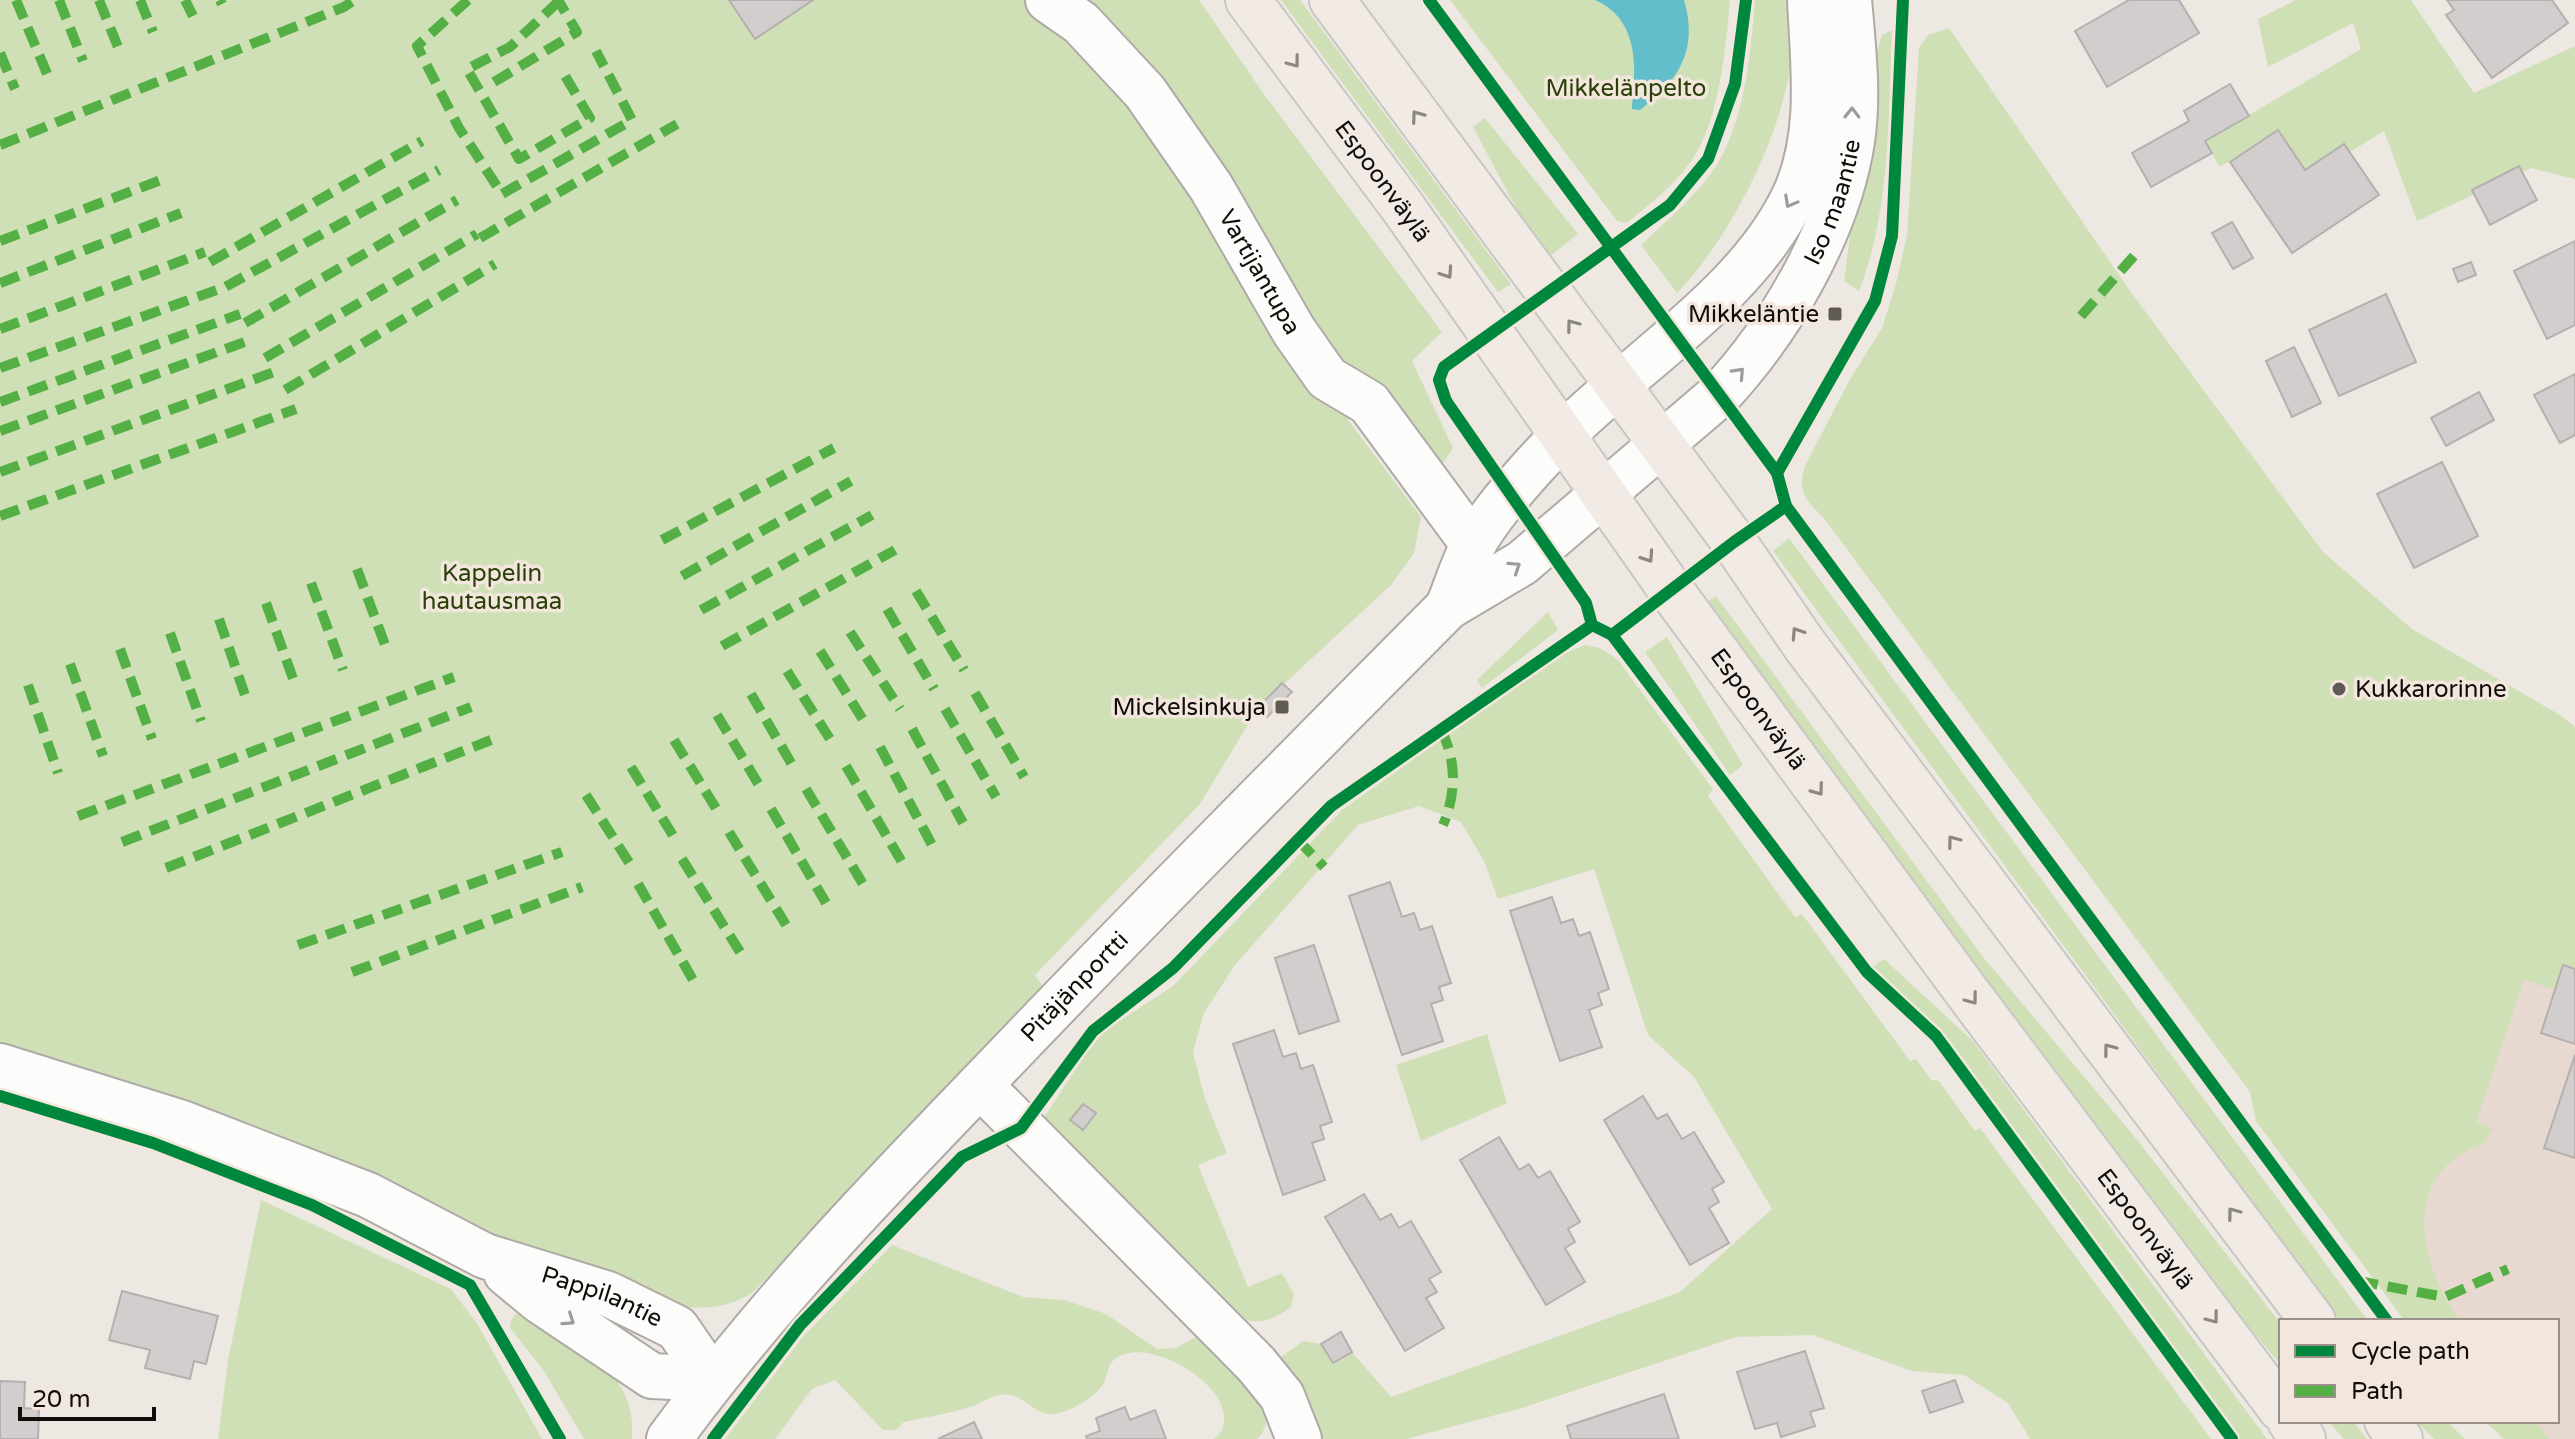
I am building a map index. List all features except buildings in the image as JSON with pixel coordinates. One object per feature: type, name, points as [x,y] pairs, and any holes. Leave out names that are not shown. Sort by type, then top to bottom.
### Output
[{"type":"main road","name":"Espoonväylä","points":[[1248,0],[1404,209],[1488,334],[1670,589],[1967,992],[2279,1406]]},
{"type":"main road","points":[[1332,0],[1764,584],[1804,644],[2311,1319]]},
{"type":"street","name":"Vartijantupa","points":[[1048,0],[1081,23],[1145,92],[1211,187],[1294,331],[1327,378],[1369,403],[1473,544]]},
{"type":"street","name":"Iso maantie","points":[[1562,436],[1703,313],[1773,232],[1796,191],[1808,151],[1815,100],[1810,0]]},
{"type":"street","name":"Iso maantie","points":[[1604,493],[1720,394],[1749,362],[1795,294],[1832,211],[1852,141],[1854,49],[1849,0]]},
{"type":"street","name":"Pitäjänportti","points":[[1448,607],[1473,544],[1562,436]]},
{"type":"street","name":"Pitäjänportti","points":[[669,1439],[712,1379],[812,1261],[1448,607],[1522,563],[1604,493]]},
{"type":"street","name":"Pappilantie","points":[[0,1066],[182,1123],[368,1195],[485,1256],[608,1294],[677,1328],[712,1379]]},
{"type":"street","points":[[980,1085],[1256,1364],[1282,1396],[1299,1439]]},
{"type":"shaded area","points":[[2575,921],[2575,1439],[2504,1439],[2487,1423],[2559,1423],[2559,1319],[2404,1319],[2256,1121],[2345,1048]]},
{"type":"green space","name":"Kappelin hautausmaa","points":[[0,0],[1199,0],[1266,97],[1442,332],[1412,361],[1453,448],[1442,464],[1386,391],[1348,420],[1421,517],[1414,553],[1391,585],[1258,708],[1200,804],[1035,975],[1045,990],[752,1293],[732,1303],[712,1307],[669,1306],[0,1055]]},
{"type":"green space","points":[[1281,0],[1300,0],[1511,284],[1498,292]]},
{"type":"green space","name":"Mikkelänpelto","points":[[1450,0],[1730,0],[1714,107],[1700,146],[1690,163],[1668,188],[1627,223],[1617,221]]},
{"type":"green space","points":[[1755,0],[1789,0],[1793,43],[1781,108],[1754,177],[1737,210],[1718,242],[1677,293],[1641,245],[1703,184],[1728,144],[1747,72]]},
{"type":"green space","points":[[2296,0],[2411,0],[2474,93],[2575,46],[2575,179],[2531,168],[2417,221],[2384,131],[2350,152],[2344,144],[2305,170],[2230,162],[2219,166],[2205,141],[2361,49],[2353,23],[2268,67],[2258,19]]},
{"type":"green space","points":[[1949,28],[2128,288],[2323,552],[2412,629],[2560,715],[2575,727],[2575,969],[2563,965],[2555,990],[2524,980],[2476,1122],[2493,1128],[2483,1144],[2456,1158],[2438,1176],[2428,1198],[2424,1222],[2427,1247],[2434,1273],[2459,1319],[2404,1319],[2256,1121],[2250,1092],[1804,494],[1802,480],[1806,464],[1849,381],[1882,328],[1896,284],[1907,235],[1919,48],[1928,35]]},
{"type":"green space","points":[[1892,30],[1882,195],[1877,228],[1859,291],[1844,281],[1858,157],[1882,35]]},
{"type":"green space","points":[[1485,118],[1578,234],[1550,256],[1523,221],[1473,127]]},
{"type":"green space","points":[[1789,538],[2367,1319],[2339,1319],[1773,551]]},
{"type":"green space","points":[[1716,596],[1983,957],[2134,1136],[2279,1321],[2279,1363],[2195,1263],[1703,605]]},
{"type":"green space","points":[[1548,612],[1558,630],[1482,688],[1477,680]]},
{"type":"green space","points":[[1667,637],[1743,765],[1730,775],[1645,652]]},
{"type":"green space","points":[[1585,645],[1600,648],[1618,660],[1713,789],[1708,796],[1795,917],[1802,914],[1910,1061],[1916,1059],[1931,1080],[1939,1081],[1975,1131],[1980,1128],[2211,1439],[2030,1439],[2008,1403],[1964,1375],[1912,1371],[1813,1335],[1736,1337],[1522,1408],[1406,1439],[1311,1439],[1276,1361],[1303,1341],[1321,1344],[1333,1363],[1352,1352],[1391,1397],[1680,1292],[1772,1209],[1694,1077],[1648,1035],[1594,869],[1498,899],[1484,861],[1461,822],[1419,806],[1358,825],[1235,965],[1204,1013],[1193,1052],[1205,1099],[1227,1153],[1198,1165],[1248,1287],[1282,1273],[1294,1294],[1291,1307],[1275,1317],[1260,1321],[1245,1320],[1227,1313],[1043,1119],[1098,1035],[1173,986],[1342,810],[1567,652]]},
{"type":"green space","points":[[1884,959],[1973,1041],[2267,1439],[2238,1439],[1968,1073],[1939,1036],[1882,983],[1872,967]]},
{"type":"green space","points":[[1487,1034],[1507,1103],[1421,1141],[1396,1065]]},
{"type":"green space","points":[[261,1200],[451,1289],[478,1325],[542,1439],[218,1439],[228,1360]]},
{"type":"green space","points":[[892,1245],[1023,1297],[1064,1300],[1106,1314],[1157,1349],[1176,1348],[1201,1334],[1238,1369],[1261,1397],[1266,1412],[1265,1426],[1257,1439],[1214,1439],[1224,1420],[1216,1395],[1192,1372],[1143,1352],[1128,1353],[1115,1359],[1099,1390],[1060,1413],[1045,1413],[1017,1397],[1000,1395],[962,1409],[904,1422],[896,1430],[883,1430],[835,1380],[812,1389],[775,1439],[725,1439],[802,1338]]},
{"type":"green space","points":[[519,1310],[579,1345],[613,1375],[631,1415],[632,1439],[584,1439],[544,1371],[510,1328],[511,1320]]},
{"type":"green space","points":[[2330,1423],[2355,1423],[2367,1439],[2344,1439]]},
{"type":"green space","points":[[2418,1423],[2449,1423],[2465,1439],[2434,1439]]},
{"type":"green space","points":[[2487,1423],[2537,1423],[2549,1439],[2504,1439]]},
{"type":"water","points":[[1595,0],[1684,0],[1689,35],[1682,63],[1665,88],[1640,110],[1632,109],[1634,62],[1628,32],[1610,9]]},
{"type":"marked path","points":[[16,0],[48,76]]},
{"type":"marked path","points":[[59,0],[83,61]]},
{"type":"marked path","points":[[99,0],[118,47]]},
{"type":"marked path","points":[[140,0],[153,32]]},
{"type":"marked path","points":[[185,0],[193,16]]},
{"type":"marked path","points":[[220,0],[222,4]]},
{"type":"marked path","points":[[0,145],[344,7],[354,0]]},
{"type":"marked path","points":[[468,0],[417,46],[459,128],[502,194],[632,120],[596,51]]},
{"type":"marked path","points":[[494,82],[577,32],[558,0]]},
{"type":"marked path","points":[[559,1],[510,47],[467,69],[519,159],[590,118],[561,69]]},
{"type":"marked path","points":[[0,53],[15,89]]},
{"type":"marked path","points":[[480,238],[677,124]]},
{"type":"marked path","points":[[210,262],[422,141]]},
{"type":"marked path","points":[[0,368],[225,287],[439,170]]},
{"type":"marked path","points":[[0,241],[161,180]]},
{"type":"marked path","points":[[245,323],[457,200]]},
{"type":"marked path","points":[[0,283],[181,213]]},
{"type":"marked path","points":[[265,358],[477,234]]},
{"type":"marked path","points":[[2081,316],[2140,249]]},
{"type":"marked path","points":[[0,329],[205,252]]},
{"type":"marked path","points":[[285,390],[495,264]]},
{"type":"marked path","points":[[0,402],[240,314]]},
{"type":"marked path","points":[[0,431],[253,339]]},
{"type":"marked path","points":[[0,472],[274,372]]},
{"type":"marked path","points":[[0,516],[296,409]]},
{"type":"marked path","points":[[662,540],[834,448]]},
{"type":"marked path","points":[[682,576],[851,481]]},
{"type":"marked path","points":[[701,610],[872,515]]},
{"type":"marked path","points":[[722,646],[895,550]]},
{"type":"marked path","points":[[357,569],[388,653]]},
{"type":"marked path","points":[[311,583],[343,670]]},
{"type":"marked path","points":[[916,591],[964,670]]},
{"type":"marked path","points":[[266,603],[296,687]]},
{"type":"marked path","points":[[887,609],[934,689]]},
{"type":"marked path","points":[[219,619],[248,704]]},
{"type":"marked path","points":[[850,632],[900,709]]},
{"type":"marked path","points":[[170,633],[201,721]]},
{"type":"marked path","points":[[120,649],[152,739]]},
{"type":"marked path","points":[[820,651],[867,726]]},
{"type":"marked path","points":[[70,664],[103,756]]},
{"type":"marked path","points":[[787,671],[835,747]]},
{"type":"marked path","points":[[78,816],[454,677]]},
{"type":"marked path","points":[[28,685],[58,773]]},
{"type":"marked path","points":[[975,693],[1024,777]]},
{"type":"marked path","points":[[751,694],[794,768]]},
{"type":"marked path","points":[[122,842],[471,707]]},
{"type":"marked path","points":[[945,709],[996,797]]},
{"type":"marked path","points":[[717,715],[762,790]]},
{"type":"marked path","points":[[912,729],[963,823]]},
{"type":"marked path","points":[[1441,730],[1450,753],[1453,778],[1443,825]]},
{"type":"marked path","points":[[166,868],[491,740]]},
{"type":"marked path","points":[[674,740],[720,815]]},
{"type":"marked path","points":[[880,747],[932,845]]},
{"type":"marked path","points":[[846,766],[903,864]]},
{"type":"marked path","points":[[631,767],[675,839]]},
{"type":"marked path","points":[[806,789],[863,884]]},
{"type":"marked path","points":[[586,795],[630,864]]},
{"type":"marked path","points":[[771,809],[826,903]]},
{"type":"marked path","points":[[729,832],[786,925]]},
{"type":"marked path","points":[[1298,840],[1324,867]]},
{"type":"marked path","points":[[298,945],[562,852]]},
{"type":"marked path","points":[[682,859],[740,952]]},
{"type":"marked path","points":[[638,884],[693,980]]},
{"type":"marked path","points":[[352,972],[582,887]]},
{"type":"marked path","points":[[2358,1281],[2445,1297],[2508,1269]]},
{"type":"cycle path","points":[[1429,0],[1777,473],[1786,506],[2386,1319]]},
{"type":"cycle path","points":[[1746,0],[1735,84],[1708,159],[1670,205],[1444,367],[1439,380],[1446,401],[1586,603],[1592,625],[1612,635],[1786,506]]},
{"type":"cycle path","points":[[1777,473],[1875,301],[1892,236],[1903,0]]},
{"type":"cycle path","points":[[713,1439],[800,1325],[962,1157],[1021,1128],[1093,1031],[1173,968],[1331,806],[1592,625]]},
{"type":"cycle path","points":[[1612,635],[1867,972],[1936,1036],[2232,1439]]},
{"type":"cycle path","points":[[0,1096],[153,1143],[312,1205],[470,1285],[560,1439]]},
{"type":"place","name":"Mikkeläntie","points":[[1835,314]]},
{"type":"place","name":"Kukkarorinne","points":[[2339,689]]},
{"type":"place","name":"Mickelsinkuja","points":[[1282,707]]}]
